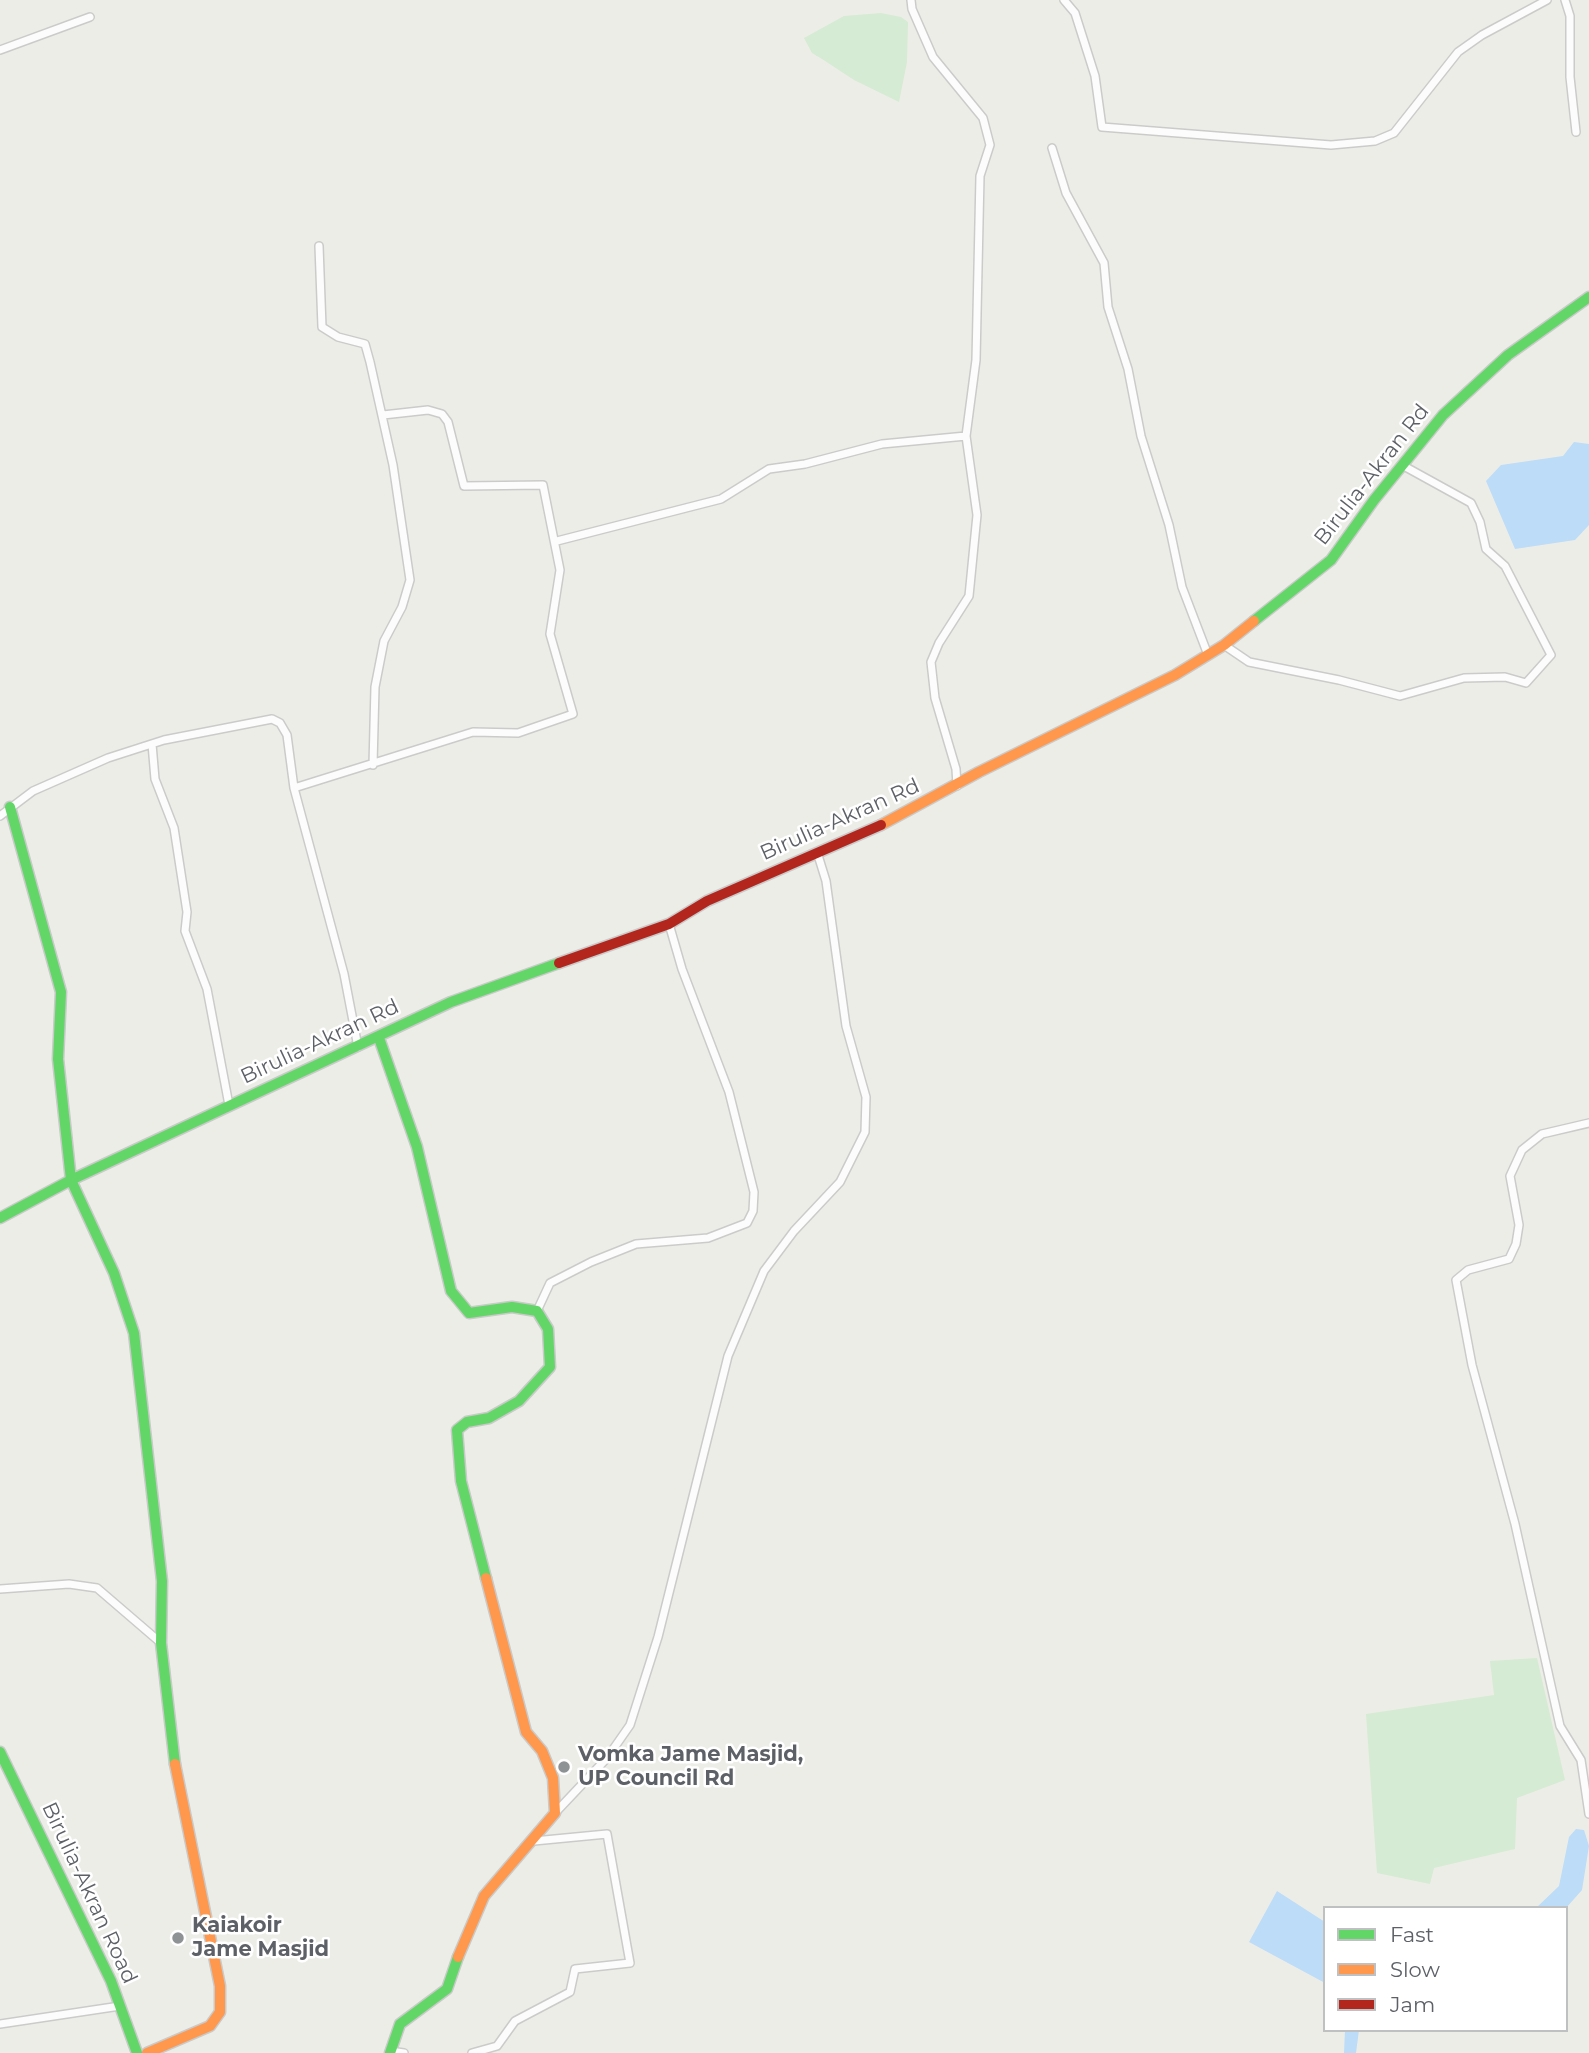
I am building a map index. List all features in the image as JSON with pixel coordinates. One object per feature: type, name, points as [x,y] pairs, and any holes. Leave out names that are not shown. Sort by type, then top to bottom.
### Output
[{"type":"street","points":[[911,0],[912,9],[933,57],[983,118],[990,145],[980,176],[976,360],[967,436],[977,515],[969,596],[939,643],[931,662],[934,698],[956,769],[957,786]]},
{"type":"street","points":[[1064,0],[1074,13],[1095,76],[1102,127],[1331,145],[1375,141],[1394,133],[1458,52],[1482,35],[1547,0]]},
{"type":"street","points":[[1565,0],[1570,16],[1570,78],[1576,132]]},
{"type":"street","points":[[0,50],[90,17]]},
{"type":"street","points":[[1052,148],[1066,193],[1104,262],[1108,307],[1128,369],[1142,436],[1169,525],[1182,587],[1208,655]]},
{"type":"street","points":[[319,246],[322,327],[338,337],[365,344],[383,415],[410,580],[402,607],[384,641],[379,664],[375,687],[373,765]]},
{"type":"street","name":"Birulia-Akran Rd","points":[[0,1218],[71,1180],[451,1002],[669,924],[707,901],[886,823],[979,772],[1139,695],[1224,645],[1331,560],[1443,415],[1508,355],[1589,297]]},
{"type":"street","points":[[294,788],[473,732],[518,733],[573,715],[550,634],[561,570],[543,485],[464,486],[448,422],[442,414],[428,410],[383,415]]},
{"type":"street","points":[[557,541],[721,499],[769,469],[805,464],[882,444],[967,436]]},
{"type":"street","points":[[1224,645],[1249,662],[1339,680],[1400,696],[1464,678],[1505,677],[1526,683],[1551,654],[1505,566],[1486,549],[1480,522],[1471,503],[1402,465]]},
{"type":"street","points":[[0,816],[56,779],[152,744],[272,719],[280,723],[288,735],[294,788],[344,974],[358,1047]]},
{"type":"street","points":[[152,744],[155,779],[174,828],[187,912],[185,931],[206,989],[229,1105]]},
{"type":"street","points":[[10,807],[61,992],[58,1059],[71,1180],[127,1305],[134,1333],[162,1581],[161,1643],[173,1754],[222,2003],[211,2026],[147,2053]]},
{"type":"street","points":[[404,2053],[390,2052],[400,2024],[447,1989],[467,1930],[484,1896],[534,1841],[555,1813],[607,1758],[630,1725],[658,1637],[728,1356],[764,1271],[794,1231],[840,1182],[864,1132],[866,1097],[846,1026],[827,881],[817,852]]},
{"type":"street","points":[[537,1311],[550,1283],[591,1262],[636,1244],[709,1238],[747,1223],[753,1211],[754,1192],[729,1092],[682,969],[669,924]]},
{"type":"street","points":[[379,1038],[417,1147],[451,1291],[469,1313],[512,1307],[537,1311],[548,1329],[550,1367],[519,1401],[489,1418],[467,1422],[457,1430],[461,1480],[526,1732],[542,1751],[553,1778],[555,1813]]},
{"type":"street","points":[[1589,1123],[1542,1134],[1522,1150],[1510,1176],[1519,1225],[1516,1244],[1509,1259],[1468,1270],[1456,1280],[1472,1365],[1515,1524],[1560,1726],[1581,1760],[1589,1814]]},
{"type":"street","points":[[0,1589],[69,1584],[97,1588],[161,1643]]},
{"type":"street","name":"Birulia-Akran Road","points":[[0,1752],[81,1914],[137,2053]]},
{"type":"street","points":[[472,2053],[497,2046],[515,2021],[570,1992],[575,1969],[630,1963],[607,1834],[534,1841]]},
{"type":"street","points":[[0,2024],[120,2006]]},
{"type":"green space","points":[[881,13],[901,17],[908,22],[907,62],[899,102],[854,80],[812,53],[804,38],[844,16]]},
{"type":"green space","points":[[1537,1658],[1565,1780],[1517,1798],[1515,1849],[1434,1868],[1430,1884],[1377,1873],[1366,1714],[1494,1695],[1490,1661]]},
{"type":"water","points":[[1574,442],[1589,444],[1589,525],[1575,540],[1515,549],[1486,481],[1501,465],[1563,456]]},
{"type":"water","points":[[1576,1829],[1584,1830],[1589,1846],[1582,1890],[1568,1906],[1538,1906],[1559,1886],[1569,1837]]},
{"type":"water","points":[[1277,1891],[1323,1921],[1323,1982],[1249,1942]]},
{"type":"water","points":[[1345,2032],[1359,2032],[1356,2053],[1344,2053]]},
{"type":"traffic: fast","points":[[1254,621],[1331,560],[1374,500],[1443,415],[1508,355],[1589,297]]},
{"type":"traffic: fast","points":[[10,807],[61,992],[58,1059],[71,1180],[114,1273],[134,1333],[162,1581],[161,1643],[175,1764]]},
{"type":"traffic: fast","points":[[0,1218],[71,1180],[451,1002],[559,963]]},
{"type":"traffic: fast","points":[[379,1038],[417,1147],[451,1291],[469,1313],[512,1307],[537,1311],[548,1329],[550,1367],[519,1401],[489,1418],[467,1422],[457,1430],[461,1481],[486,1578]]},
{"type":"traffic: fast","points":[[0,1752],[111,1981],[137,2053]]},
{"type":"traffic: fast","points":[[390,2053],[400,2024],[447,1989],[458,1957]]},
{"type":"traffic: slow","points":[[881,825],[979,772],[1175,675],[1224,645],[1254,621]]},
{"type":"traffic: slow","points":[[458,1957],[484,1896],[555,1813],[553,1778],[542,1751],[526,1732],[486,1578]]},
{"type":"traffic: slow","points":[[147,2053],[210,2026],[220,2012],[220,1986],[175,1764]]},
{"type":"traffic: jam","points":[[559,963],[669,924],[707,901],[881,825]]},
{"type":"place","name":"Vomka Jame Masjid, UP Council Rd","points":[[564,1767]]},
{"type":"place","name":"Kaiakoir Jame Masjid","points":[[178,1938]]}]
